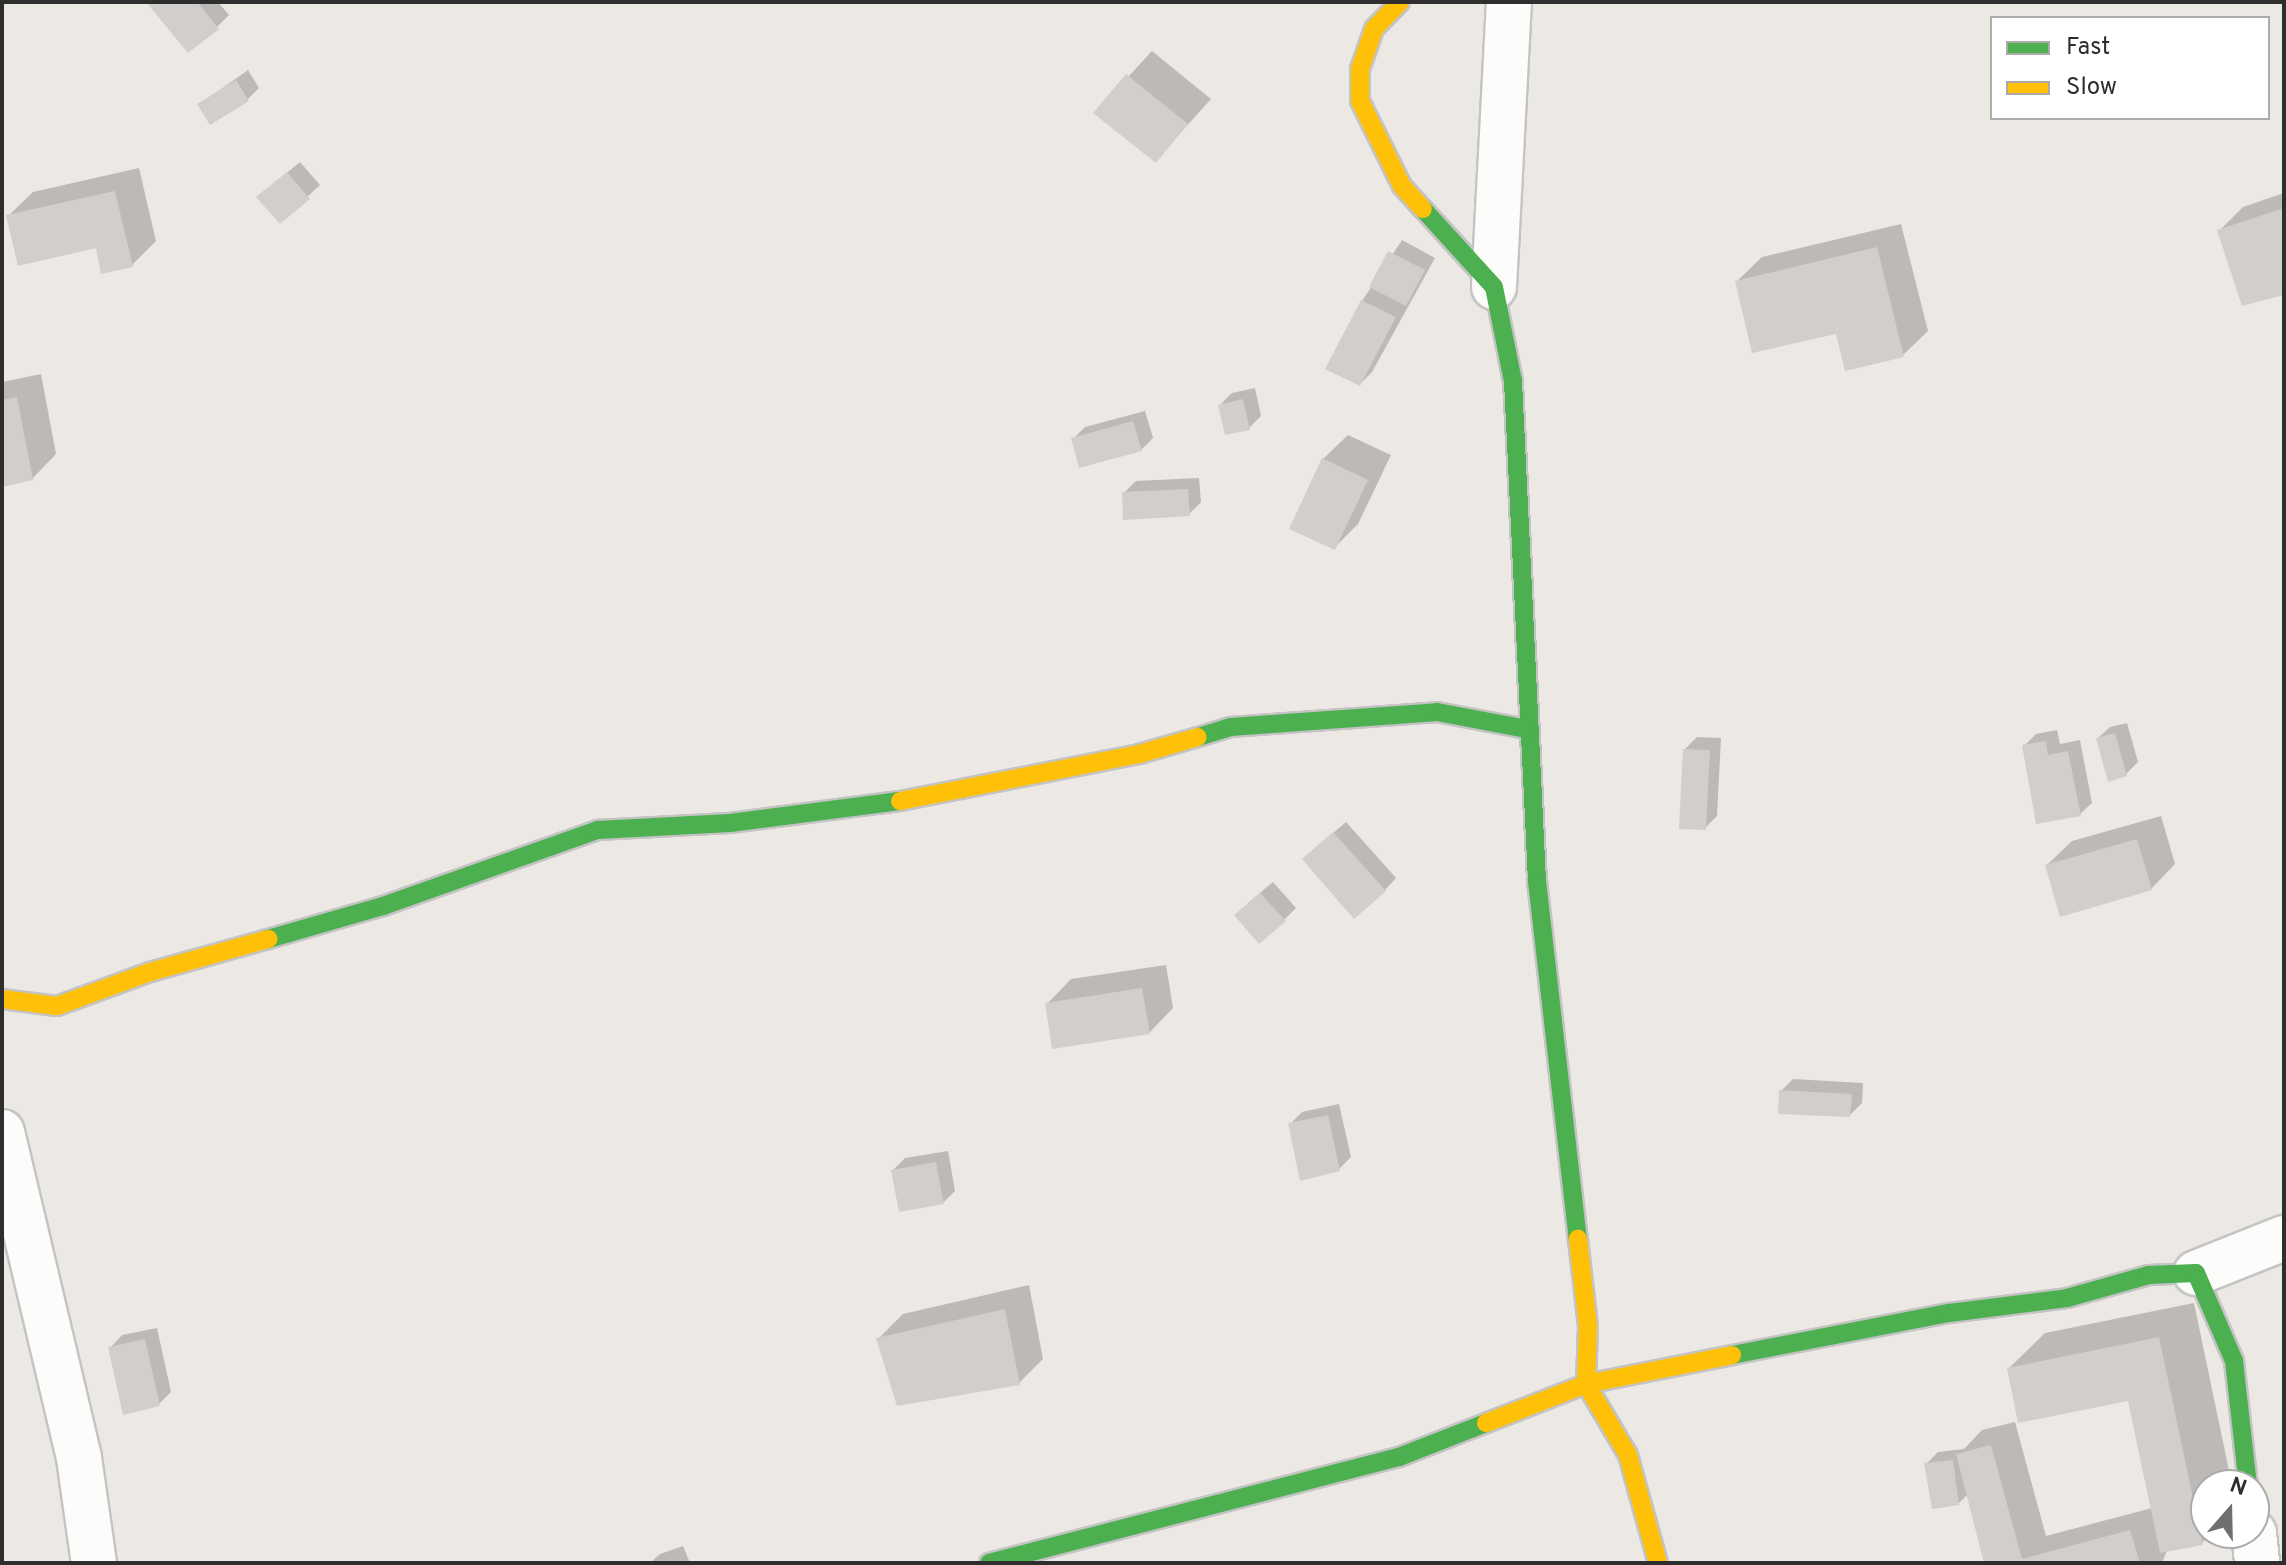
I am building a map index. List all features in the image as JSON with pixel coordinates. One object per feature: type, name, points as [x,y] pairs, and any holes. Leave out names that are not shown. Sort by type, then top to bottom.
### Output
[{"type":"street","points":[[1509,2],[1494,287],[1513,381],[1527,729],[1537,881],[1588,1326],[1586,1384],[1628,1455],[1658,1563]]},
{"type":"street","points":[[1393,4],[1374,29],[1360,69],[1360,101],[1372,133],[1402,186],[1494,287]]},
{"type":"street","points":[[2,999],[57,1006],[150,972],[383,906],[598,830],[730,823],[885,804],[1139,754],[1230,727],[1437,712],[1527,729]]},
{"type":"street","points":[[2,1132],[79,1458],[94,1563]]},
{"type":"street","points":[[989,1563],[1399,1457],[1586,1384],[1949,1313],[2067,1298],[2149,1275],[2196,1273],[2284,1238]]},
{"type":"street","points":[[2196,1273],[2234,1361],[2246,1469]]},
{"type":"building","points":[[146,2],[197,2],[219,29],[188,53]]},
{"type":"building","points":[[1126,74],[1188,124],[1156,163],[1093,113]]},
{"type":"building","points":[[236,80],[249,101],[210,125],[197,104]]},
{"type":"building","points":[[287,172],[310,199],[280,224],[256,197]]},
{"type":"building","points":[[115,191],[133,267],[101,274],[96,248],[18,266],[6,215]]},
{"type":"building","points":[[2284,208],[2284,295],[2242,306],[2217,230]]},
{"type":"building","points":[[1877,247],[1904,357],[1845,371],[1836,334],[1752,353],[1735,281]]},
{"type":"building","points":[[1388,251],[1425,270],[1406,306],[1369,287]]},
{"type":"building","points":[[1361,300],[1396,317],[1360,386],[1325,369]]},
{"type":"building","points":[[17,397],[33,480],[2,487],[2,400]]},
{"type":"building","points":[[1243,399],[1250,430],[1225,435],[1218,405]]},
{"type":"building","points":[[1133,421],[1142,451],[1079,468],[1071,438]]},
{"type":"building","points":[[1322,458],[1368,480],[1335,550],[1289,529]]},
{"type":"building","points":[[1188,489],[1190,516],[1123,520],[1122,492]]},
{"type":"building","points":[[2115,733],[2127,776],[2108,782],[2096,738]]},
{"type":"building","points":[[2046,741],[2048,755],[2068,751],[2081,816],[2036,824],[2022,745]]},
{"type":"building","points":[[1683,749],[1710,750],[1706,830],[1679,829]]},
{"type":"building","points":[[1333,832],[1386,891],[1354,919],[1302,859]]},
{"type":"building","points":[[2137,839],[2152,890],[2060,917],[2045,865]]},
{"type":"building","points":[[1260,893],[1286,921],[1259,944],[1234,915]]},
{"type":"building","points":[[1142,988],[1150,1034],[1052,1049],[1045,1003]]},
{"type":"building","points":[[1779,1090],[1852,1094],[1850,1117],[1778,1114]]},
{"type":"building","points":[[1328,1115],[1340,1171],[1300,1181],[1288,1123]]},
{"type":"building","points":[[936,1162],[944,1204],[899,1212],[891,1170]]},
{"type":"building","points":[[1005,1309],[1020,1385],[897,1406],[876,1338]]},
{"type":"building","points":[[2159,1337],[2190,1484],[2190,1547],[2160,1553],[2128,1401],[2018,1423],[2007,1368]]},
{"type":"building","points":[[145,1339],[160,1406],[123,1415],[108,1347]]},
{"type":"building","points":[[1991,1445],[2022,1559],[2130,1530],[2140,1563],[1984,1563],[1956,1454]]},
{"type":"building","points":[[1953,1460],[1959,1505],[1932,1509],[1924,1463]]},
{"type":"traffic: fast","points":[[1423,209],[1494,287],[1513,381],[1537,881],[1578,1239]]},
{"type":"traffic: fast","points":[[1198,737],[1230,727],[1437,712],[1527,729]]},
{"type":"traffic: fast","points":[[268,939],[383,906],[598,830],[730,823],[900,801]]},
{"type":"traffic: fast","points":[[1732,1355],[1949,1313],[2067,1298],[2149,1275],[2196,1273],[2234,1361],[2246,1469]]},
{"type":"traffic: fast","points":[[989,1563],[1399,1457],[1486,1423]]},
{"type":"traffic: slow","points":[[1400,2],[1374,29],[1360,69],[1360,101],[1402,186],[1423,209]]},
{"type":"traffic: slow","points":[[900,801],[1139,754],[1198,737]]},
{"type":"traffic: slow","points":[[2,999],[57,1006],[150,972],[268,939]]},
{"type":"traffic: slow","points":[[1486,1423],[1586,1384],[1588,1326],[1578,1239]]},
{"type":"traffic: slow","points":[[1658,1563],[1628,1455],[1586,1384],[1732,1355]]}]
